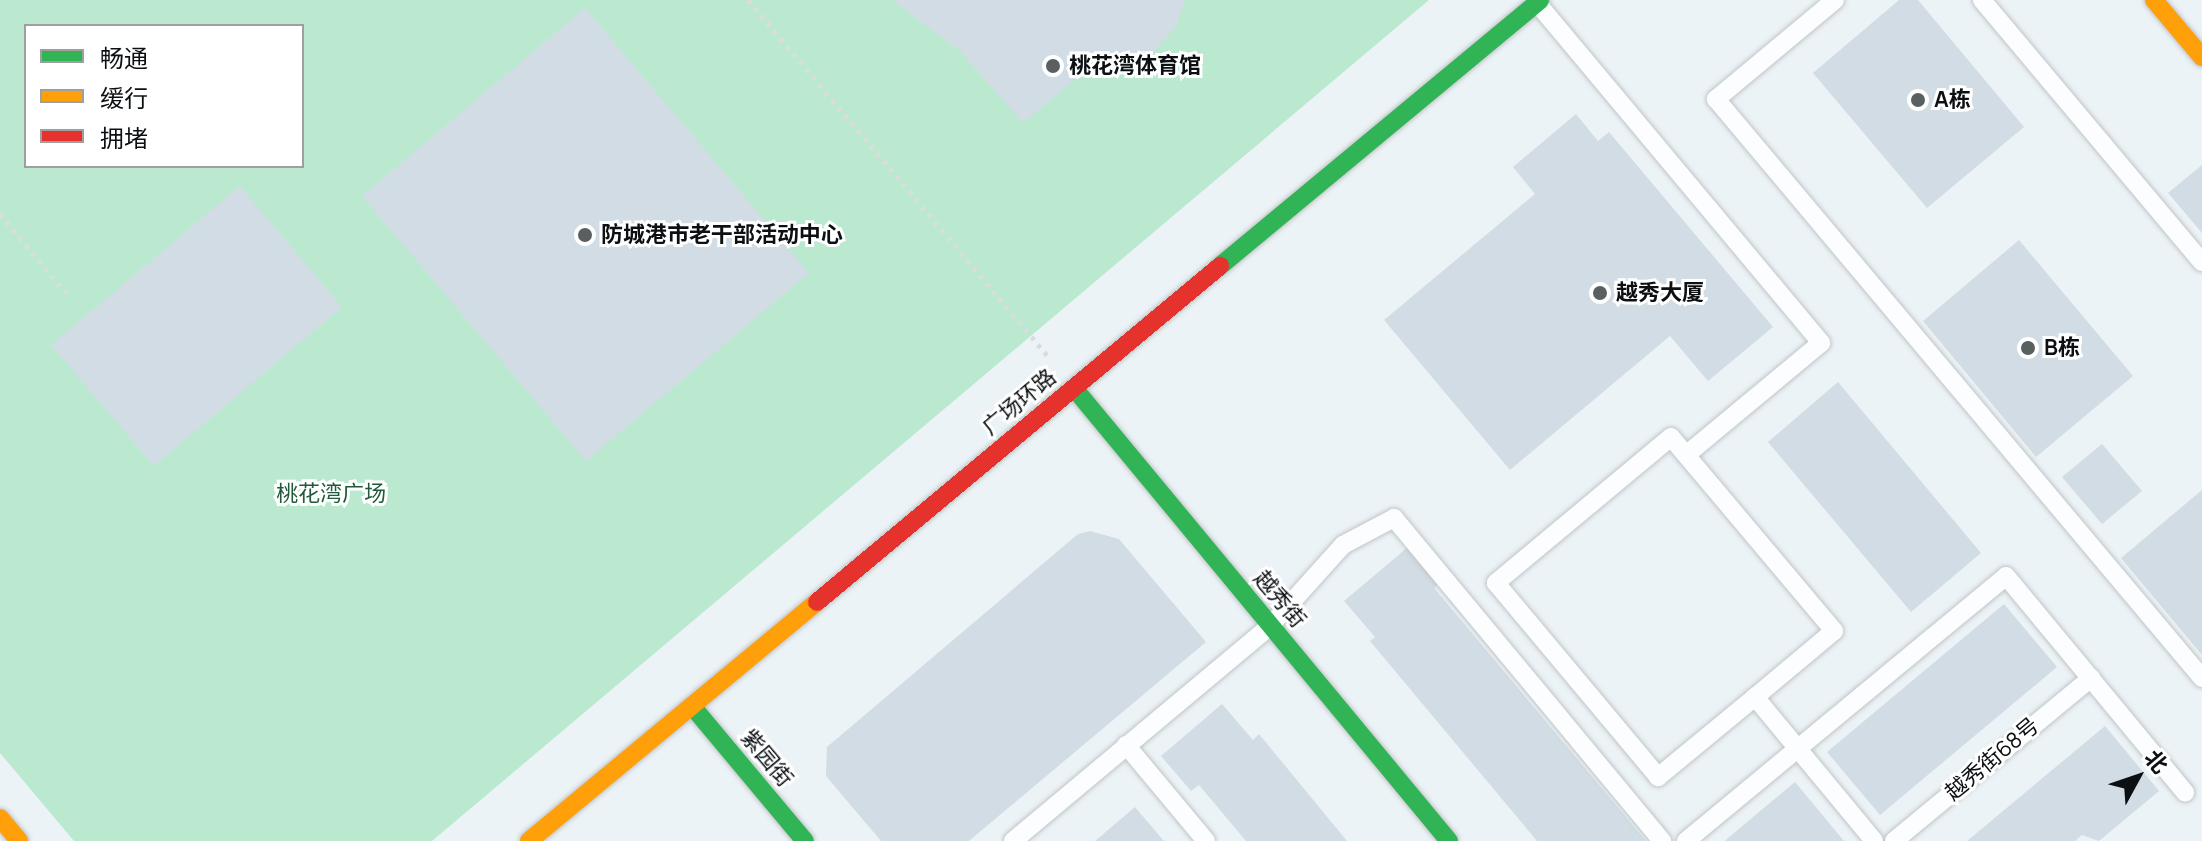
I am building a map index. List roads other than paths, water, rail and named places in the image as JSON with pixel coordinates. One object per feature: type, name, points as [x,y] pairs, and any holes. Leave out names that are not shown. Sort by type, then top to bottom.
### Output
[{"type":"street","points":[[2154,0],[2202,57]]},
{"type":"street","name":"广场环路","points":[[529,841],[1538,1]]},
{"type":"street","name":"越秀街","points":[[1074,388],[1449,841]]},
{"type":"street","name":"紫园街","points":[[692,706],[805,841]]},
{"type":"street","points":[[0,818],[19,841]]},
{"type":"lane","points":[[1835,0],[1716,99],[2202,678]]},
{"type":"lane","points":[[1982,0],[2202,262]]},
{"type":"lane","points":[[1538,1],[1821,343],[1686,455]]},
{"type":"lane","points":[[1671,437],[1686,455],[1834,631],[1658,777],[1496,583],[1671,437]]},
{"type":"lane","points":[[1015,840],[1271,625],[1343,545],[1394,518],[1662,841]]},
{"type":"lane","points":[[1686,841],[2006,576],[2185,792]]},
{"type":"lane","name":"越秀街68号","points":[[1894,841],[2091,678]]},
{"type":"lane","points":[[1755,697],[1874,841]]},
{"type":"lane","points":[[1126,745],[1206,841]]},
{"type":"place","name":"桃花湾体育馆","points":[[1053,66]]},
{"type":"place","name":"A栋","points":[[1918,100]]},
{"type":"place","name":"防城港市老干部活动中心","points":[[585,235]]},
{"type":"place","name":"越秀大厦","points":[[1600,293]]},
{"type":"place","name":"B栋","points":[[2028,348]]},
{"type":"park label","name":"桃花湾广场","points":[[331,494]]}]
